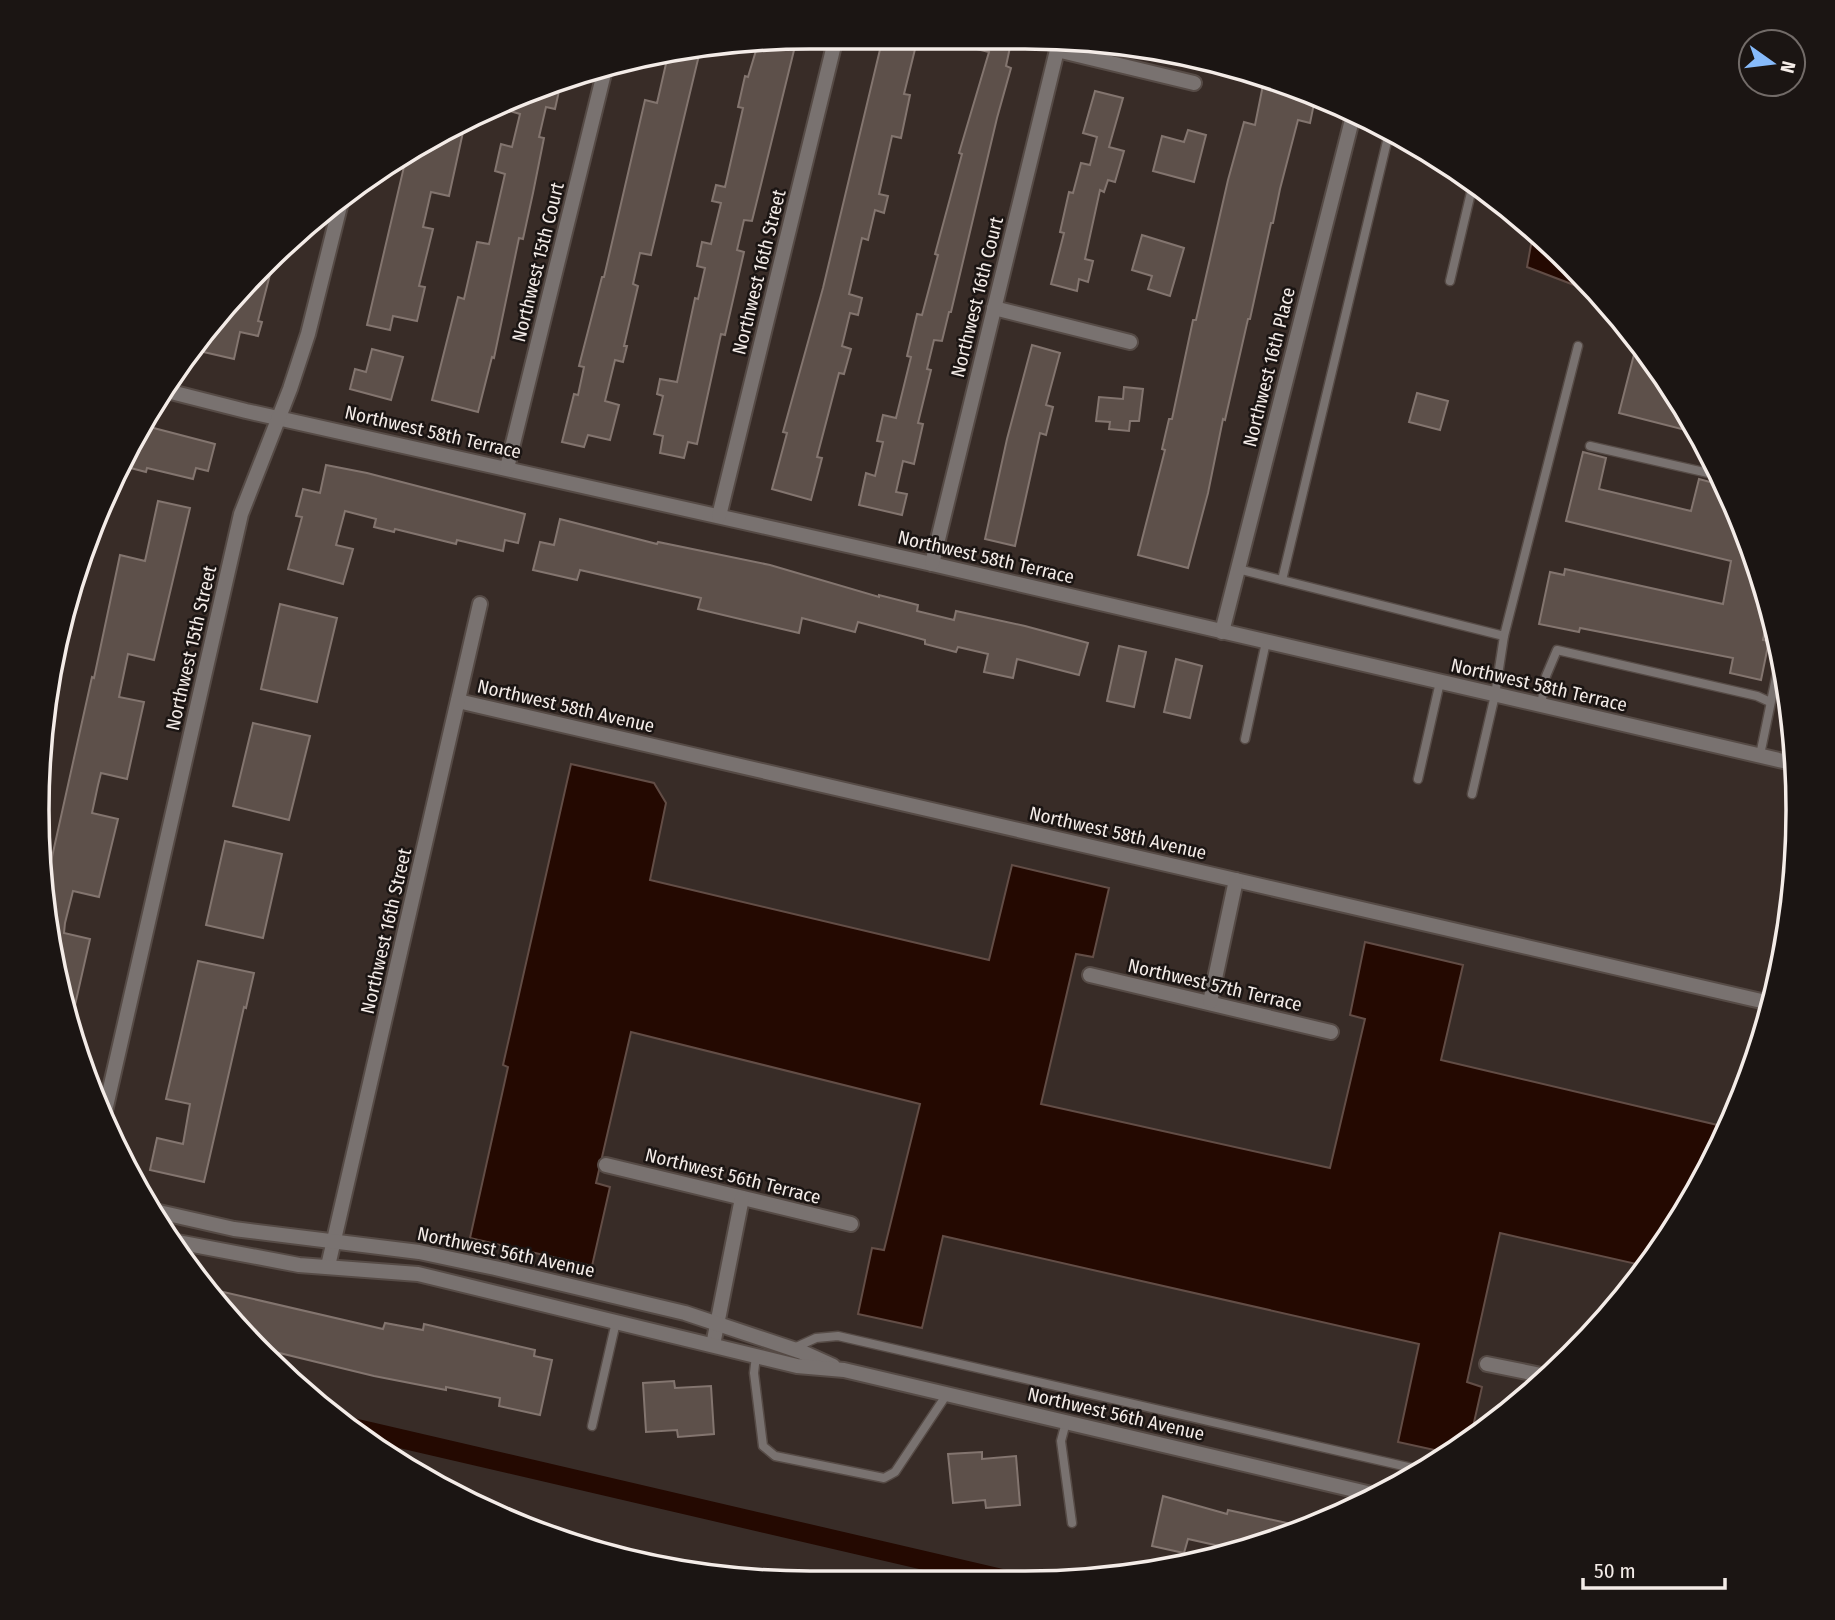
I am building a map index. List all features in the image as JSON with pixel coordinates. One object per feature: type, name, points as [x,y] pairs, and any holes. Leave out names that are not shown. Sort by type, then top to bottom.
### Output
[{"type":"street","name":"Northwest 16th Street","points":[[719,516],[833,49]]},
{"type":"street","name":"Northwest 16th Court","points":[[932,564],[1057,50]]},
{"type":"street","points":[[1088,52],[1194,83]]},
{"type":"street","name":"Northwest 15th Court","points":[[507,468],[603,78]]},
{"type":"street","name":"Northwest 16th Place","points":[[1222,632],[1351,122]]},
{"type":"street","name":"Northwest 15th Street","points":[[107,1101],[242,514],[308,334],[338,213]]},
{"type":"street","points":[[994,308],[1130,342]]},
{"type":"street","name":"Northwest 58th Terrace","points":[[174,393],[1784,761]]},
{"type":"street","name":"Northwest 16th Street","points":[[328,1266],[480,604]]},
{"type":"street","name":"Northwest 58th Avenue","points":[[458,701],[1761,1001]]},
{"type":"street","points":[[1210,1002],[1236,880]]},
{"type":"street","name":"Northwest 57th Terrace","points":[[1090,975],[1331,1032]]},
{"type":"street","name":"Northwest 56th Terrace","points":[[606,1165],[851,1224]]},
{"type":"street","points":[[713,1345],[742,1198]]},
{"type":"street","name":"Northwest 56th Avenue","points":[[165,1213],[234,1228],[458,1259],[718,1323],[844,1370]]},
{"type":"street","name":"Northwest 56th Avenue","points":[[185,1243],[299,1265],[418,1274],[797,1366],[844,1370],[1364,1492]]},
{"type":"street","points":[[1487,1364],[1536,1374]]},
{"type":"lane","points":[[1282,580],[1387,141]]},
{"type":"lane","points":[[1450,281],[1471,193]]},
{"type":"lane","points":[[1472,794],[1495,695],[1504,636],[1578,346]]},
{"type":"lane","points":[[1590,446],[1708,473]]},
{"type":"lane","points":[[1238,569],[1504,636]]},
{"type":"lane","points":[[1245,739],[1266,642]]},
{"type":"lane","points":[[1541,705],[1546,677],[1557,650],[1744,692],[1770,702]]},
{"type":"lane","points":[[1418,779],[1440,682]]},
{"type":"lane","points":[[1760,755],[1774,683]]},
{"type":"lane","points":[[592,1426],[617,1322]]},
{"type":"lane","points":[[793,1349],[816,1338],[838,1336],[1409,1467]]},
{"type":"lane","points":[[756,1356],[754,1373],[763,1446],[775,1456],[857,1473],[884,1478],[895,1472],[947,1394]]},
{"type":"lane","points":[[1066,1422],[1061,1441],[1072,1523]]},
{"type":"shaded area","points":[[1531,242],[1576,286],[1527,267]]},
{"type":"shaded area","points":[[571,764],[654,783],[666,803],[650,880],[989,960],[1012,865],[1109,888],[1093,957],[1076,954],[1041,1104],[1330,1168],[1365,1019],[1350,1015],[1365,942],[1463,965],[1441,1060],[1718,1125],[1684,1190],[1636,1264],[1500,1233],[1467,1382],[1482,1387],[1474,1425],[1436,1450],[1398,1442],[1419,1344],[943,1236],[922,1328],[858,1314],[872,1248],[884,1250],[920,1104],[631,1032],[596,1183],[610,1187],[592,1266],[470,1238],[508,1067],[503,1065]]},
{"type":"building","points":[[880,49],[915,49],[904,94],[910,95],[901,138],[892,136],[879,194],[888,196],[884,213],[875,210],[868,240],[862,238],[849,294],[862,298],[858,315],[850,313],[842,346],[851,349],[844,374],[839,373],[817,457],[822,458],[811,500],[772,489],[787,433],[783,432],[823,288]]},
{"type":"building","points":[[976,49],[1010,49],[1006,66],[1011,68],[951,312],[942,341],[934,340],[927,369],[931,370],[918,423],[923,424],[914,464],[903,461],[896,492],[907,494],[902,515],[859,505],[866,473],[875,476],[883,442],[877,441],[883,415],[896,418],[911,357],[907,356],[917,314],[922,315],[962,154],[959,153],[989,52]]},
{"type":"building","points":[[794,50],[752,221],[744,220],[737,250],[744,252],[725,335],[721,334],[697,444],[688,442],[684,458],[660,453],[663,436],[654,434],[663,396],[657,394],[660,379],[677,382],[695,298],[698,299],[705,268],[697,266],[702,242],[711,244],[721,203],[712,201],[716,185],[725,187],[743,108],[738,107],[745,76],[748,77],[756,51]]},
{"type":"building","points":[[698,58],[651,255],[640,253],[633,284],[638,286],[624,346],[627,346],[623,362],[615,360],[605,401],[619,405],[610,440],[588,435],[584,447],[562,442],[574,394],[578,395],[584,367],[579,366],[604,277],[645,100],[657,103],[666,63]]},
{"type":"building","points":[[1263,87],[1314,106],[1310,123],[1298,120],[1188,568],[1138,555],[1228,180],[1244,122],[1255,125]]},
{"type":"building","points":[[559,91],[555,109],[546,107],[539,137],[544,138],[523,239],[519,238],[494,358],[492,357],[478,412],[432,400],[458,297],[464,299],[477,242],[489,244],[505,174],[495,171],[501,144],[512,147],[520,114],[510,111]]},
{"type":"building","points":[[1095,91],[1123,98],[1109,147],[1124,151],[1115,182],[1108,180],[1104,192],[1100,190],[1085,259],[1093,261],[1088,282],[1079,279],[1077,291],[1051,284],[1064,233],[1060,232],[1069,192],[1073,193],[1081,163],[1090,165],[1097,137],[1083,133]]},
{"type":"building","points":[[1188,130],[1206,135],[1194,182],[1153,171],[1162,136],[1184,142]]},
{"type":"building","points":[[463,133],[449,196],[431,192],[423,227],[433,229],[419,286],[425,287],[417,321],[393,316],[390,330],[367,325],[404,166]]},
{"type":"building","points":[[1142,235],[1184,248],[1170,296],[1148,289],[1152,276],[1132,270]]},
{"type":"building","points":[[270,274],[258,321],[262,322],[258,336],[240,332],[234,359],[203,352]]},
{"type":"building","points":[[1032,345],[1060,353],[1046,405],[1053,407],[1046,435],[1040,433],[1015,546],[985,539],[1007,439]]},
{"type":"building","points":[[372,349],[403,357],[391,400],[350,389],[355,369],[366,372]]},
{"type":"building","points":[[1634,354],[1684,430],[1619,413]]},
{"type":"building","points":[[1124,387],[1143,389],[1139,421],[1130,421],[1129,431],[1109,429],[1110,422],[1096,421],[1099,397],[1123,399]]},
{"type":"building","points":[[1417,393],[1448,401],[1440,430],[1409,422]]},
{"type":"building","points":[[152,428],[215,444],[208,471],[196,468],[193,479],[147,468],[146,472],[130,468]]},
{"type":"building","points":[[1583,452],[1606,458],[1599,489],[1691,511],[1699,479],[1712,483],[1746,565],[1760,613],[1764,633],[1763,640],[1766,641],[1768,647],[1761,680],[1730,673],[1733,658],[1580,628],[1579,632],[1539,624],[1550,572],[1564,575],[1565,569],[1723,604],[1731,561],[1566,521]]},
{"type":"building","points":[[326,465],[525,514],[518,543],[505,540],[503,551],[457,540],[456,544],[395,529],[394,532],[374,527],[376,519],[345,511],[336,545],[353,549],[343,584],[288,569],[302,517],[296,516],[303,489],[320,493]]},
{"type":"building","points":[[158,501],[190,508],[154,660],[128,654],[119,697],[144,702],[127,779],[101,773],[98,785],[92,813],[118,819],[99,897],[73,891],[65,923],[64,933],[90,939],[75,1006],[64,958],[51,861],[120,555],[145,561]]},
{"type":"building","points":[[560,519],[657,544],[658,542],[770,565],[879,597],[918,605],[917,611],[954,620],[956,611],[1088,643],[1079,675],[1017,659],[1013,678],[984,672],[988,654],[958,647],[956,652],[925,644],[925,640],[858,622],[855,632],[802,618],[799,633],[698,609],[701,598],[580,570],[577,580],[533,570],[540,542],[554,545]]},
{"type":"building","points":[[280,604],[337,618],[317,702],[261,689]]},
{"type":"building","points":[[1119,646],[1146,652],[1134,707],[1107,701]]},
{"type":"building","points":[[1176,659],[1202,666],[1190,718],[1164,712]]},
{"type":"building","points":[[253,723],[310,736],[289,820],[233,806]]},
{"type":"building","points":[[225,841],[282,854],[263,938],[206,925]]},
{"type":"building","points":[[198,961],[254,973],[204,1182],[150,1170],[157,1138],[183,1144],[190,1104],[166,1099]]},
{"type":"building","points":[[221,1292],[383,1329],[385,1323],[423,1330],[424,1324],[535,1350],[534,1356],[552,1360],[540,1415],[499,1406],[500,1398],[374,1376],[277,1352]]},
{"type":"building","points":[[674,1381],[675,1388],[711,1386],[714,1434],[678,1437],[677,1430],[646,1432],[643,1383]]},
{"type":"building","points":[[982,1452],[982,1459],[1016,1456],[1020,1505],[986,1508],[985,1500],[953,1503],[948,1454]]},
{"type":"building","points":[[1163,1496],[1227,1514],[1228,1510],[1289,1524],[1219,1546],[1188,1539],[1184,1553],[1152,1546]]},
{"type":"waterway","points":[[372,1432],[970,1571]]}]
